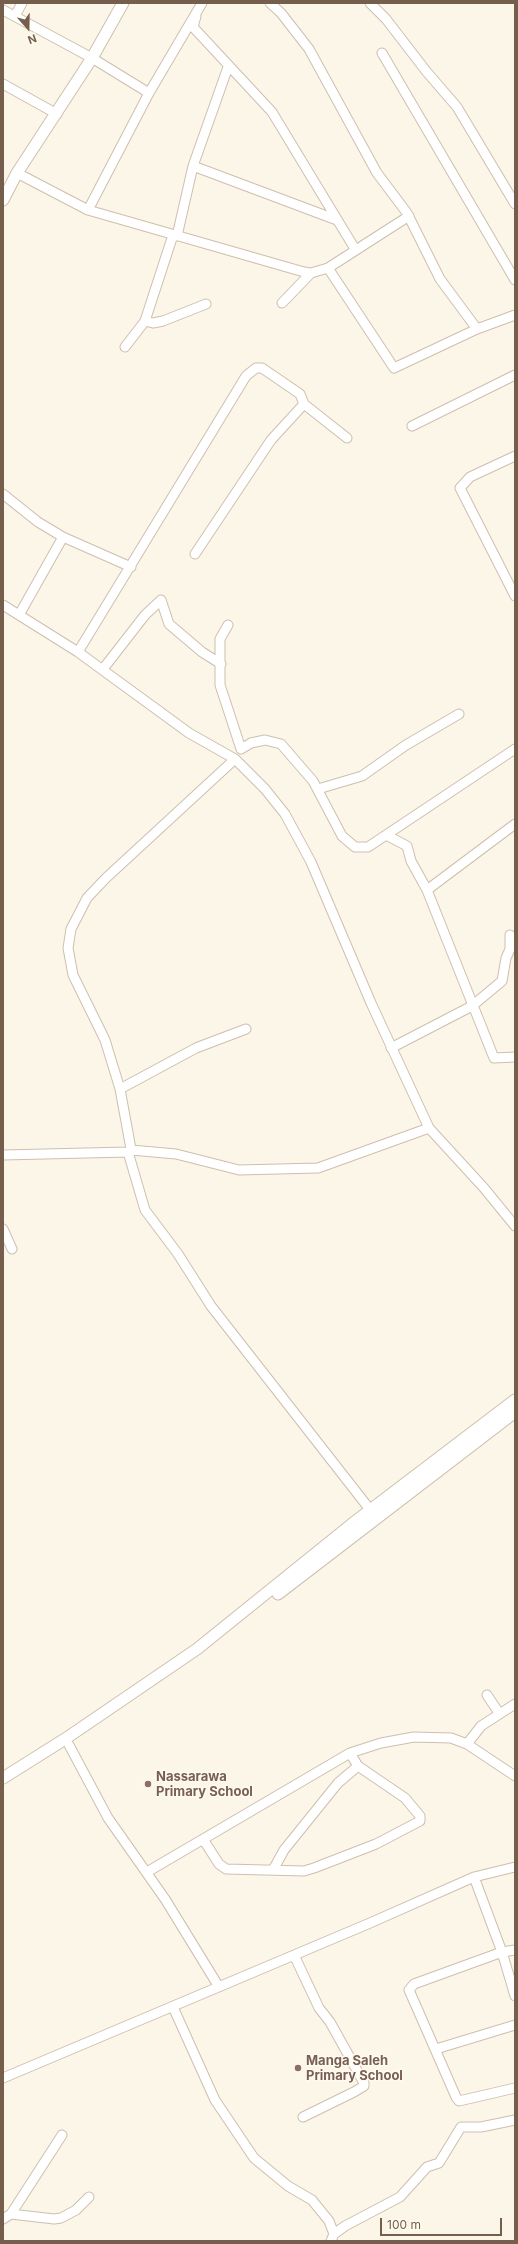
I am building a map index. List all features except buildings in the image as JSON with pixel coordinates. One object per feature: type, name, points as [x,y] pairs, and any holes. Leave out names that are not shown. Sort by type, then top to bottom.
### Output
[{"type":"street","points":[[15,16],[22,3]]},
{"type":"street","points":[[3,200],[17,173],[57,114],[92,58],[123,3]]},
{"type":"street","points":[[88,210],[149,92],[196,16],[202,3]]},
{"type":"street","points":[[270,3],[281,14],[309,49],[377,173],[409,216],[440,279],[477,329]]},
{"type":"street","points":[[370,3],[386,19],[426,71],[457,107],[515,204]]},
{"type":"street","points":[[3,10],[92,58],[149,92]]},
{"type":"street","points":[[196,16],[193,27],[228,67],[272,112],[355,249]]},
{"type":"street","points":[[382,53],[515,280]]},
{"type":"street","points":[[125,347],[145,321],[175,235],[193,166],[228,67]]},
{"type":"street","points":[[3,84],[57,114]]},
{"type":"street","points":[[193,166],[337,220]]},
{"type":"street","points":[[17,173],[88,210],[311,273]]},
{"type":"street","points":[[282,303],[311,273],[328,268],[355,249],[409,216]]},
{"type":"street","points":[[328,268],[394,368],[477,329],[515,315]]},
{"type":"street","points":[[145,321],[153,323],[163,321],[206,304]]},
{"type":"street","points":[[78,652],[246,376],[256,368],[262,368],[300,394],[304,404],[347,438]]},
{"type":"street","points":[[412,426],[515,375]]},
{"type":"street","points":[[195,554],[271,440],[304,404]]},
{"type":"street","points":[[515,456],[470,477],[460,488],[515,596]]},
{"type":"street","points":[[3,494],[38,522],[63,536],[131,567]]},
{"type":"street","points":[[19,615],[63,536]]},
{"type":"street","points":[[103,669],[145,615],[161,600],[169,624],[202,652],[221,664]]},
{"type":"street","points":[[3,605],[103,669],[189,733],[235,759],[265,789],[296,833],[311,862],[391,1048],[429,1128],[484,1188],[515,1226]]},
{"type":"street","points":[[228,625],[220,639],[220,685],[241,749],[251,743],[265,740],[281,744],[318,789],[342,836],[355,847],[368,847],[515,749]]},
{"type":"street","points":[[318,789],[362,776],[406,744],[459,714]]},
{"type":"street","points":[[235,759],[106,878],[87,898],[71,929],[68,948],[74,975],[105,1040],[120,1089],[129,1151],[146,1210],[178,1254],[211,1306],[373,1514]]},
{"type":"street","points":[[427,890],[515,824]]},
{"type":"street","points":[[386,835],[406,846],[411,861],[427,890],[494,1058],[515,1057]]},
{"type":"street","points":[[391,1048],[472,1006],[502,981],[506,958],[510,949],[510,935]]},
{"type":"street","points":[[120,1089],[196,1048],[246,1029]]},
{"type":"street","points":[[3,1155],[129,1151],[176,1154],[239,1170],[318,1168],[429,1128]]},
{"type":"street","points":[[3,1229],[12,1249]]},
{"type":"street","points":[[3,1784],[69,1745],[201,1654],[515,1400]]},
{"type":"street","points":[[3,1778],[65,1739],[197,1650],[373,1514],[515,1412]]},
{"type":"street","points":[[487,1695],[499,1713]]},
{"type":"street","points":[[467,1744],[481,1726],[515,1704]]},
{"type":"street","points":[[147,1872],[350,1753],[414,1737],[451,1738],[467,1744],[515,1776]]},
{"type":"street","points":[[69,1745],[108,1818],[147,1872],[219,1987]]},
{"type":"street","points":[[203,1839],[219,1864],[226,1869],[293,1871],[314,1868],[376,1844],[420,1821],[420,1816],[405,1798],[358,1766],[350,1753]]},
{"type":"street","points":[[273,1870],[284,1850],[338,1783],[358,1766]]},
{"type":"street","points":[[3,2078],[294,1955],[474,1876],[515,1867]]},
{"type":"street","points":[[474,1876],[502,1952],[515,1996]]},
{"type":"street","points":[[515,1950],[502,1952],[414,1984],[409,1990],[459,2101],[515,2088]]},
{"type":"street","points":[[294,1955],[319,2008],[330,2022],[359,2070],[364,2083],[364,2086],[354,2092],[303,2117]]},
{"type":"street","points":[[173,2006],[215,2100],[254,2158],[288,2186],[312,2200],[329,2221],[332,2238],[359,2217],[400,2197],[426,2167],[439,2163],[461,2127],[481,2127],[515,2120]]},
{"type":"street","points":[[436,2049],[515,2025]]},
{"type":"street","points":[[7,2216],[62,2135]]},
{"type":"street","points":[[7,2216],[54,2219],[61,2218],[76,2210],[89,2197]]},
{"type":"place","name":"Nassarawa Primary School","points":[[148,1784]]},
{"type":"place","name":"Manga Saleh Primary School","points":[[298,2068]]}]
